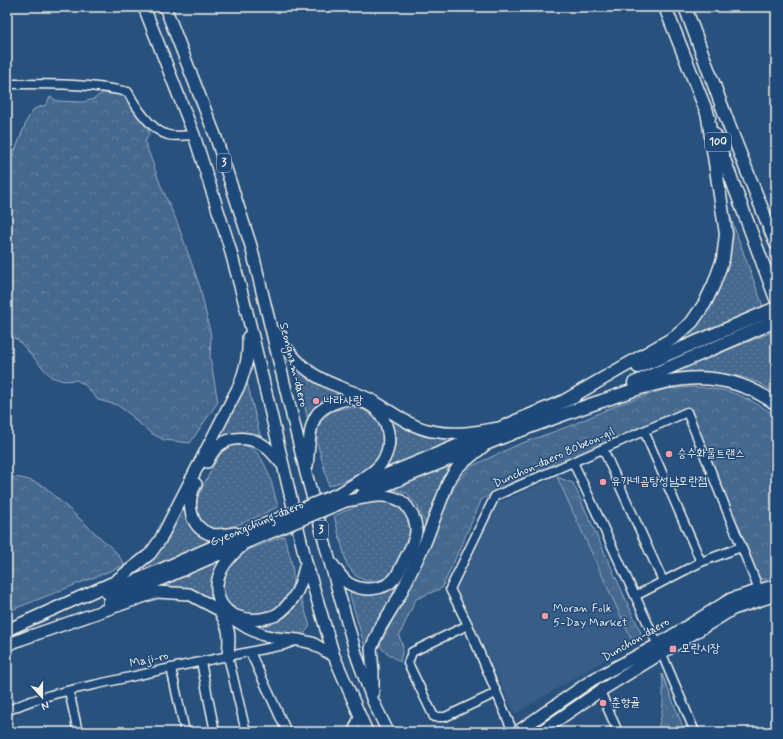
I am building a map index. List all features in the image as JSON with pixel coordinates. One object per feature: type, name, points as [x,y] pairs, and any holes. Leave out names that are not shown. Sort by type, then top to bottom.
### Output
[{"type":"highway","name":"100","points":[[665,7],[706,111],[776,299]]},
{"type":"highway","name":"100","points":[[684,7],[776,244]]},
{"type":"highway","points":[[517,426],[566,400],[675,337],[692,322],[705,303],[723,259],[726,234],[723,208],[706,111]]},
{"type":"highway","points":[[566,400],[776,308]]},
{"type":"highway","points":[[565,414],[776,321]]},
{"type":"highway","points":[[517,426],[565,414],[642,386],[674,380],[702,378],[725,380],[747,387],[765,396],[776,404]]},
{"type":"main road","name":"3","points":[[144,7],[194,135],[229,245],[247,312],[306,562],[334,656],[367,732]]},
{"type":"main road","name":"Seongnam-daero","points":[[165,7],[215,135],[251,246],[306,473],[330,562],[357,657],[373,701],[388,732]]},
{"type":"main road","points":[[7,632],[114,582],[150,554],[160,540],[240,384],[247,366],[247,312]]},
{"type":"main road","points":[[270,324],[285,347],[308,371],[329,382],[367,398],[418,428],[446,434],[476,432],[499,428]]},
{"type":"main road","points":[[306,473],[313,422],[319,412],[341,400],[353,399],[368,404],[379,414],[387,425],[389,437],[388,449],[378,466],[344,496]]},
{"type":"main road","name":"Gyeongchung-daero","points":[[7,632],[251,535],[499,428],[517,426]]},
{"type":"main road","name":"Gyeongchung-daero","points":[[344,496],[484,446],[517,426]]},
{"type":"main road","points":[[251,535],[210,534],[200,528],[193,520],[190,507],[191,492],[212,453],[220,445],[231,439],[244,438],[264,445],[282,464]]},
{"type":"main road","points":[[373,701],[371,648],[380,628],[400,595],[425,543],[449,480],[458,467],[484,446]]},
{"type":"main road","points":[[330,562],[347,583],[369,590],[378,588],[387,585],[395,577],[416,539],[417,526],[413,515],[399,499],[386,495],[344,496]]},
{"type":"main road","points":[[251,535],[222,568],[217,579],[216,592],[221,604],[229,612],[241,618],[253,620],[276,615],[295,595],[300,585],[306,562]]},
{"type":"main road","name":"Gyeongchung-daero","points":[[7,645],[251,535]]},
{"type":"main road","name":"Dunchon-daero","points":[[540,732],[600,692],[731,599],[776,585]]},
{"type":"main road","points":[[22,639],[157,592],[188,594],[263,635],[312,643],[334,656]]},
{"type":"main road","name":"Dunchon-daero","points":[[517,732],[592,680],[659,649],[733,609],[776,595]]},
{"type":"main road","points":[[219,610],[227,624],[229,632],[228,656]]},
{"type":"street","points":[[7,84],[76,86],[128,92],[138,108],[159,130],[167,135],[194,135]]},
{"type":"street","name":"Dunchon-daero 80beon-gil","points":[[513,732],[468,625],[450,588],[495,496],[687,412],[741,547]]},
{"type":"street","points":[[644,431],[701,562]]},
{"type":"street","points":[[603,449],[663,581]]},
{"type":"street","points":[[573,462],[659,649],[694,732]]},
{"type":"street","points":[[635,596],[701,562],[741,547],[759,590]]},
{"type":"street","points":[[468,625],[412,652],[408,663],[434,716],[445,717],[496,694]]},
{"type":"street","name":"Maji-ro","points":[[7,711],[23,703],[69,691],[284,645],[299,640]]},
{"type":"street","points":[[250,652],[287,732]]},
{"type":"street","points":[[228,656],[246,732]]},
{"type":"street","points":[[201,662],[215,732]]},
{"type":"street","points":[[171,668],[185,732]]},
{"type":"street","points":[[69,691],[78,732]]},
{"type":"street","points":[[600,692],[618,732]]},
{"type":"street","points":[[352,732],[359,716]]},
{"type":"shaded area","name":"Moran Folk 5-Day Market","points":[[557,477],[633,643],[515,714],[457,589],[496,504]]},
{"type":"green space","points":[[103,92],[120,93],[127,98],[148,128],[149,134],[145,142],[161,186],[177,222],[200,287],[211,336],[210,357],[218,402],[190,443],[164,440],[151,433],[117,405],[98,400],[84,384],[76,380],[64,381],[51,377],[18,340],[7,335],[7,171],[27,120],[34,109],[46,105],[50,97],[58,101],[83,102],[94,99]]},
{"type":"green space","points":[[725,202],[764,309],[675,344],[713,298]]},
{"type":"green space","points":[[770,333],[776,347],[776,394],[764,386],[736,376],[691,373],[661,377]]},
{"type":"green space","points":[[296,366],[312,381],[350,395],[308,421]]},
{"type":"green space","points":[[246,378],[261,439],[241,434],[231,437],[213,447],[237,401]]},
{"type":"green space","points":[[693,387],[719,389],[736,394],[757,404],[776,416],[776,575],[764,580],[754,574],[741,536],[685,408],[482,499],[442,588],[416,599],[399,636],[403,647],[400,662],[382,649],[380,644],[404,598],[456,483],[472,466],[517,445],[572,425],[617,405],[666,389]]},
{"type":"green space","points":[[345,408],[360,408],[373,417],[382,431],[384,446],[378,461],[368,470],[329,486],[317,442],[317,430],[322,420],[332,411]]},
{"type":"green space","points":[[386,414],[413,431],[442,438],[467,439],[380,474],[394,451],[396,440],[393,426]]},
{"type":"green space","points":[[234,445],[247,446],[254,450],[264,463],[271,481],[278,507],[254,518],[226,528],[211,528],[203,523],[197,513],[197,500],[221,453]]},
{"type":"green space","points":[[462,459],[423,540],[425,523],[417,505],[407,493],[386,489]]},
{"type":"green space","points":[[7,477],[27,479],[45,487],[116,552],[125,565],[9,611],[7,610]]},
{"type":"green space","points":[[557,477],[573,483],[641,633],[633,643]]},
{"type":"green space","points":[[185,499],[189,518],[216,539],[129,579],[145,564]]},
{"type":"green space","points":[[387,500],[403,509],[408,517],[413,534],[393,573],[381,580],[366,581],[356,576],[347,565],[334,516],[368,501]]},
{"type":"green space","points":[[284,536],[293,569],[293,580],[287,597],[281,604],[265,613],[247,615],[237,612],[229,605],[223,592],[222,585],[229,565],[239,554]]},
{"type":"green space","points":[[226,555],[216,569],[213,581],[213,587],[221,610],[153,588]]},
{"type":"green space","points":[[395,586],[391,605],[374,630],[366,651],[350,595],[352,589],[364,593],[374,594]]},
{"type":"green space","points":[[301,598],[310,626],[303,635],[281,633],[268,637],[243,623],[273,622],[284,618],[289,614]]},
{"type":"green space","points":[[662,674],[685,732],[657,732],[663,703]]},
{"type":"place","name":"나라사랑","points":[[316,401]]},
{"type":"place","name":"승수화물트랜스","points":[[669,454]]},
{"type":"place","name":"유가네곰탕성남모란점","points":[[603,482]]},
{"type":"place","name":"Moran Folk 5-Day Market","points":[[545,616]]},
{"type":"place","name":"모란시장","points":[[673,649]]},
{"type":"place","name":"춘향골","points":[[603,703]]}]
